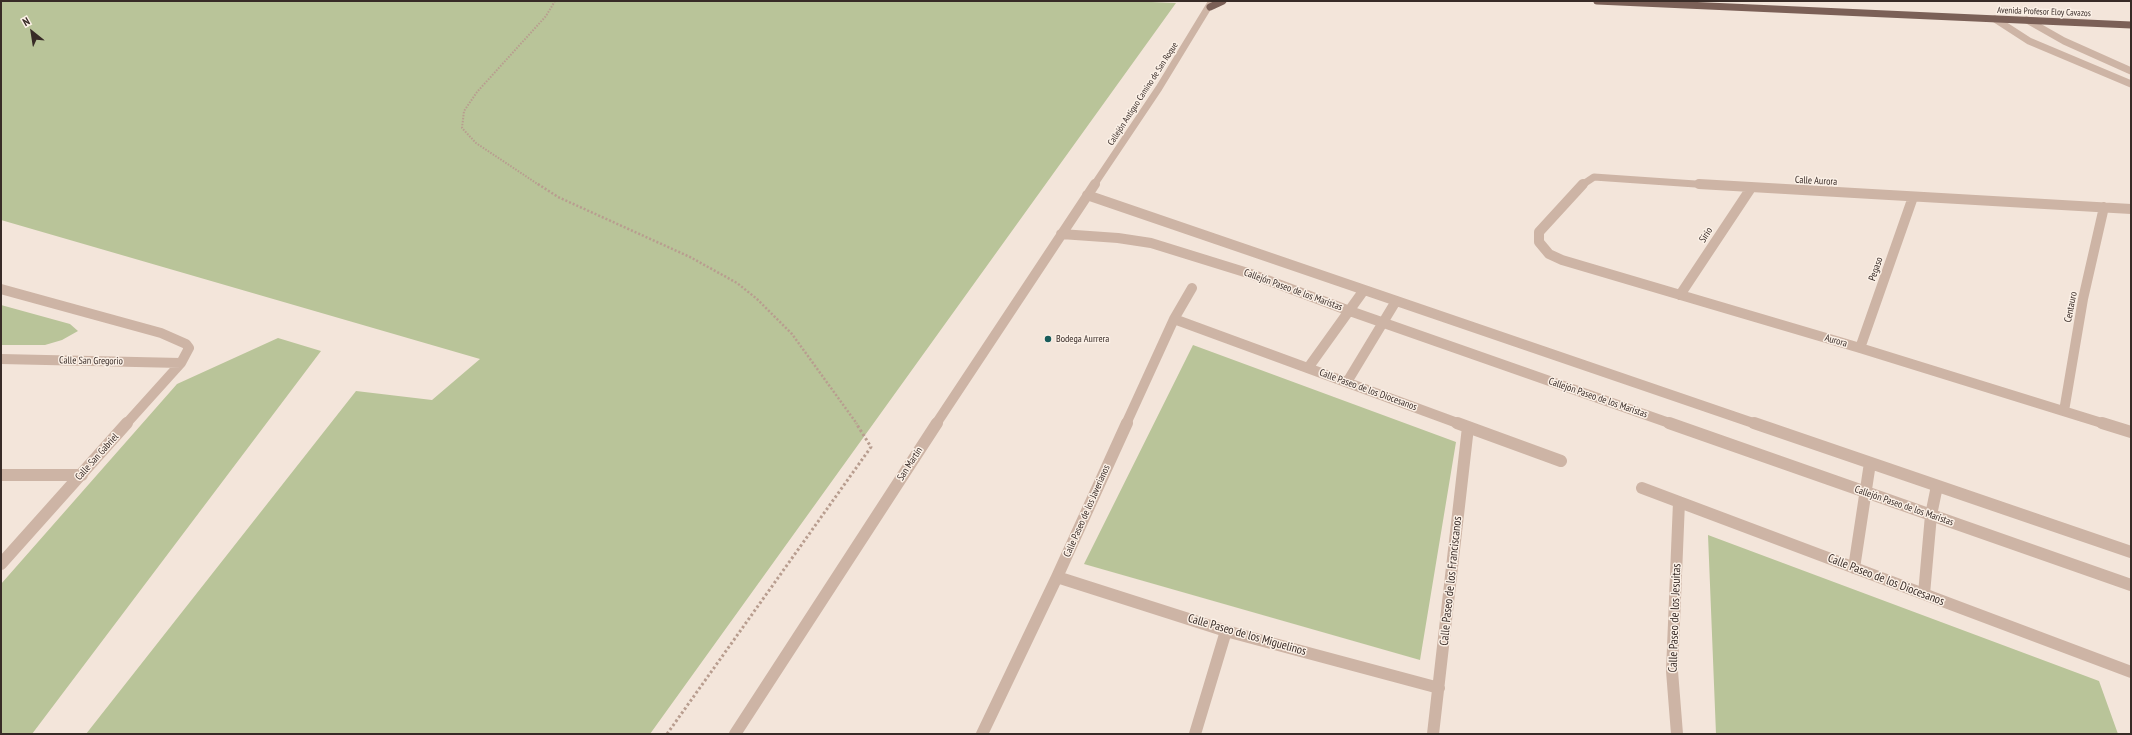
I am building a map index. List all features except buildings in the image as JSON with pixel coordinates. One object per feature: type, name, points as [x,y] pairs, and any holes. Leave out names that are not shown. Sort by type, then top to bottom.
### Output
[{"type":"main road","points":[[1211,4],[1223,1]]},
{"type":"main road","name":"Avenida Profesor Eloy Cavazos","points":[[1598,1],[2131,25]]},
{"type":"street","name":"Callejón Antiguo Camino de San Roque","points":[[1087,195],[1211,4]]},
{"type":"street","points":[[1994,19],[2029,41],[2131,84]]},
{"type":"street","points":[[2027,20],[2064,41],[2131,71]]},
{"type":"street","name":"Calle Aurora","points":[[1542,247],[1539,242],[1539,232],[1585,181],[1594,177],[1646,179],[1751,188],[2131,209]]},
{"type":"street","name":"Sirio","points":[[1680,295],[1751,188]]},
{"type":"street","points":[[1087,195],[2131,552]]},
{"type":"street","name":"San Martín","points":[[734,734],[1087,195]]},
{"type":"street","name":"Pegaso","points":[[1860,348],[1913,197]]},
{"type":"street","name":"Centauro","points":[[2064,411],[2083,299],[2104,207]]},
{"type":"street","name":"Callejón Paseo de los Marístas","points":[[1061,234],[1118,238],[1151,243],[1250,274],[1347,310],[2131,585]]},
{"type":"street","name":"Aurora","points":[[1542,247],[1549,254],[1562,260],[1860,348],[2131,432]]},
{"type":"street","name":"Calle Paseo de los Javerianos","points":[[982,734],[1057,577],[1174,319],[1192,288]]},
{"type":"street","name":"Calle San Gabriel","points":[[1,289],[160,333],[186,344],[189,348],[181,363],[1,564]]},
{"type":"street","points":[[1308,368],[1347,310],[1364,290]]},
{"type":"street","points":[[1347,382],[1396,301]]},
{"type":"street","name":"Calle Paseo de los Diocesanos","points":[[1174,319],[1561,461]]},
{"type":"street","name":"Calle San Gregorio","points":[[1,359],[181,363]]},
{"type":"street","name":"Calle Paseo de los Franciscanos","points":[[1433,734],[1468,427]]},
{"type":"street","points":[[1854,568],[1867,493],[1870,463]]},
{"type":"street","points":[[1,475],[82,474]]},
{"type":"street","points":[[1924,594],[1931,515],[1937,486]]},
{"type":"street","name":"Calle Paseo de los Diocesanos","points":[[1642,488],[2131,672]]},
{"type":"street","name":"Calle Paseo de los Jesuitas","points":[[1677,734],[1672,671],[1679,502]]},
{"type":"street","name":"Calle Paseo de los Miguelinos","points":[[1057,577],[1226,631],[1439,688]]},
{"type":"street","points":[[1195,734],[1226,631]]},
{"type":"path","points":[[555,1],[546,16],[477,92],[464,111],[462,128],[476,143],[558,197],[690,256],[737,283],[757,299],[792,334],[860,428],[871,448],[667,734]]},
{"type":"green space","points":[[1,1],[1127,1],[1176,3],[650,734],[86,734],[356,391],[432,400],[480,359],[1,220]]},
{"type":"green space","points":[[1,305],[70,324],[78,331],[62,340],[45,345],[1,345]]},
{"type":"green space","points":[[278,338],[321,351],[32,734],[1,734],[1,584],[177,384]]},
{"type":"green space","points":[[1193,345],[1456,442],[1420,660],[1084,564]]},
{"type":"green space","points":[[1708,535],[2099,681],[2118,734],[1716,734]]},
{"type":"place","name":"Bodega Aurrera","points":[[1048,339]]}]
